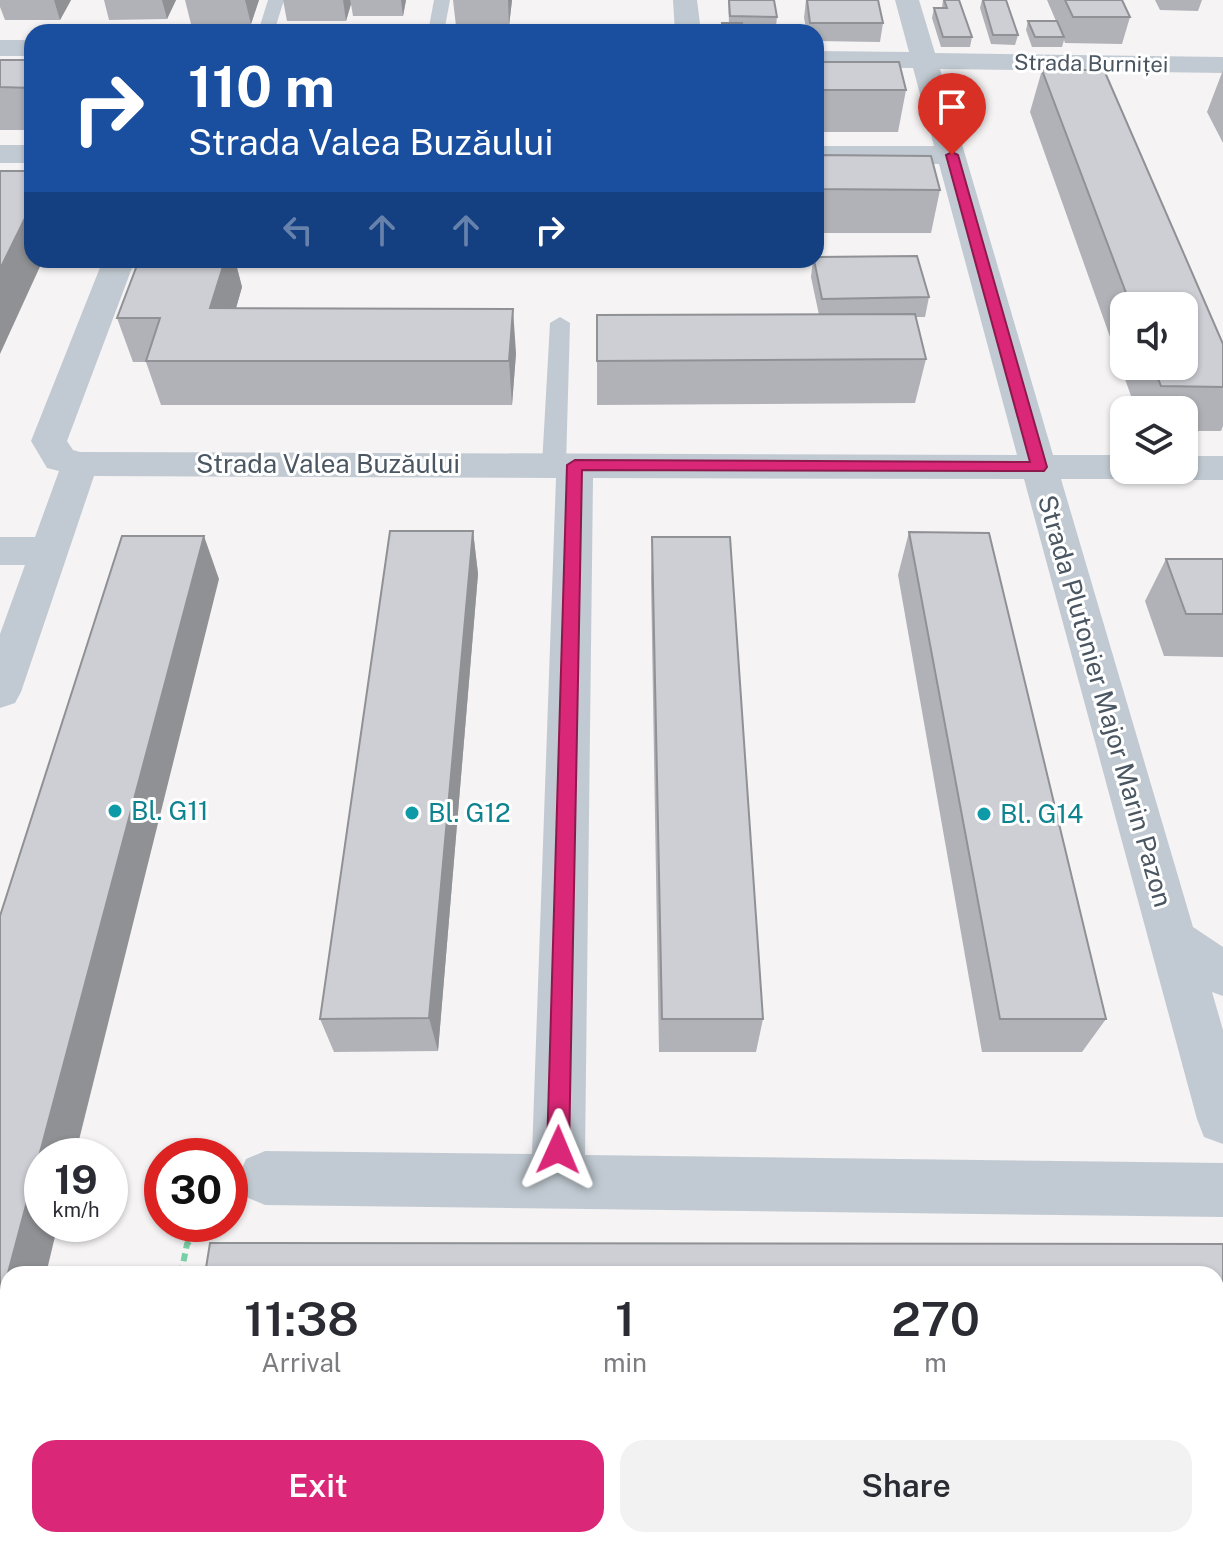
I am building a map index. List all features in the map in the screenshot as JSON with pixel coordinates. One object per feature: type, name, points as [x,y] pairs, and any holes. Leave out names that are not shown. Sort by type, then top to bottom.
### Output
[{"type":"street","points":[[685,0],[687,24]]},
{"type":"street","name":"Strada Plutonier Major Marin Pazon","points":[[907,0],[1223,1119]]},
{"type":"street","points":[[0,48],[24,48]]},
{"type":"street","name":"Strada Burniței","points":[[824,59],[1223,65]]},
{"type":"street","points":[[0,154],[24,154]]},
{"type":"street","points":[[824,155],[952,155]]},
{"type":"street","points":[[0,692],[80,464],[60,459],[49,441],[116,268]]},
{"type":"street","name":"Strada Valea Buzăului","points":[[80,464],[1110,467]]},
{"type":"street","points":[[558,1181],[564,465]]},
{"type":"street","points":[[1198,468],[1223,468]]},
{"type":"street","points":[[0,551],[50,551]]},
{"type":"street","name":"Strada Plutonier Major Marin Pazon","points":[[1172,940],[1223,974]]},
{"type":"street","points":[[265,1178],[1223,1190]]},
{"type":"lane","points":[[268,24],[276,0]]},
{"type":"lane","points":[[438,24],[442,0]]},
{"type":"lane","points":[[560,323],[564,465]]},
{"type":"path","points":[[183,1266],[189,1242]]},
{"type":"building","points":[[729,0],[774,0],[777,17],[730,16]]},
{"type":"building","points":[[807,0],[878,0],[883,23],[810,23]]},
{"type":"building","points":[[944,0],[959,0],[972,37],[943,37],[934,8],[947,8]]},
{"type":"building","points":[[983,0],[1006,0],[1018,35],[993,35]]},
{"type":"building","points":[[1065,0],[1122,0],[1130,17],[1073,17]]},
{"type":"building","points":[[1028,21],[1057,21],[1064,37],[1035,37]]},
{"type":"building","points":[[0,60],[24,60],[24,88],[0,87]]},
{"type":"building","points":[[824,62],[899,62],[906,90],[824,90]]},
{"type":"building","points":[[1042,70],[1104,70],[1223,344],[1223,387],[1161,386],[1159,380],[1198,380],[1198,292],[1126,292]]},
{"type":"building","points":[[824,155],[931,156],[940,190],[824,189]]},
{"type":"building","points":[[0,171],[24,171],[24,220],[0,269]]},
{"type":"building","points":[[917,256],[929,297],[822,299],[816,268],[824,268],[824,257]]},
{"type":"building","points":[[136,268],[222,268],[210,308],[513,309],[509,361],[146,361],[160,318],[117,318]]},
{"type":"building","points":[[915,314],[926,359],[597,361],[597,315]]},
{"type":"building","name":"Bl. G12","points":[[390,531],[473,531],[429,1018],[320,1019]]},
{"type":"building","name":"Bl. G14","points":[[909,532],[989,533],[1106,1019],[1000,1019]]},
{"type":"building","name":"Bl. G11","points":[[122,536],[204,536],[44,1138],[24,1138],[24,1213],[10,1266],[0,1266],[0,916]]},
{"type":"building","points":[[652,537],[730,537],[763,1019],[662,1019]]},
{"type":"building","points":[[1166,559],[1223,559],[1223,614],[1186,614]]},
{"type":"building","points":[[210,1243],[1223,1244],[1223,1266],[206,1266]]},
{"type":"place","name":"Bl. G11","points":[[115,811]]},
{"type":"place","name":"Bl. G12","points":[[412,813]]},
{"type":"place","name":"Bl. G14","points":[[984,814]]},
{"type":"route","points":[[558,1150],[575,465],[1039,467],[952,155]]}]
